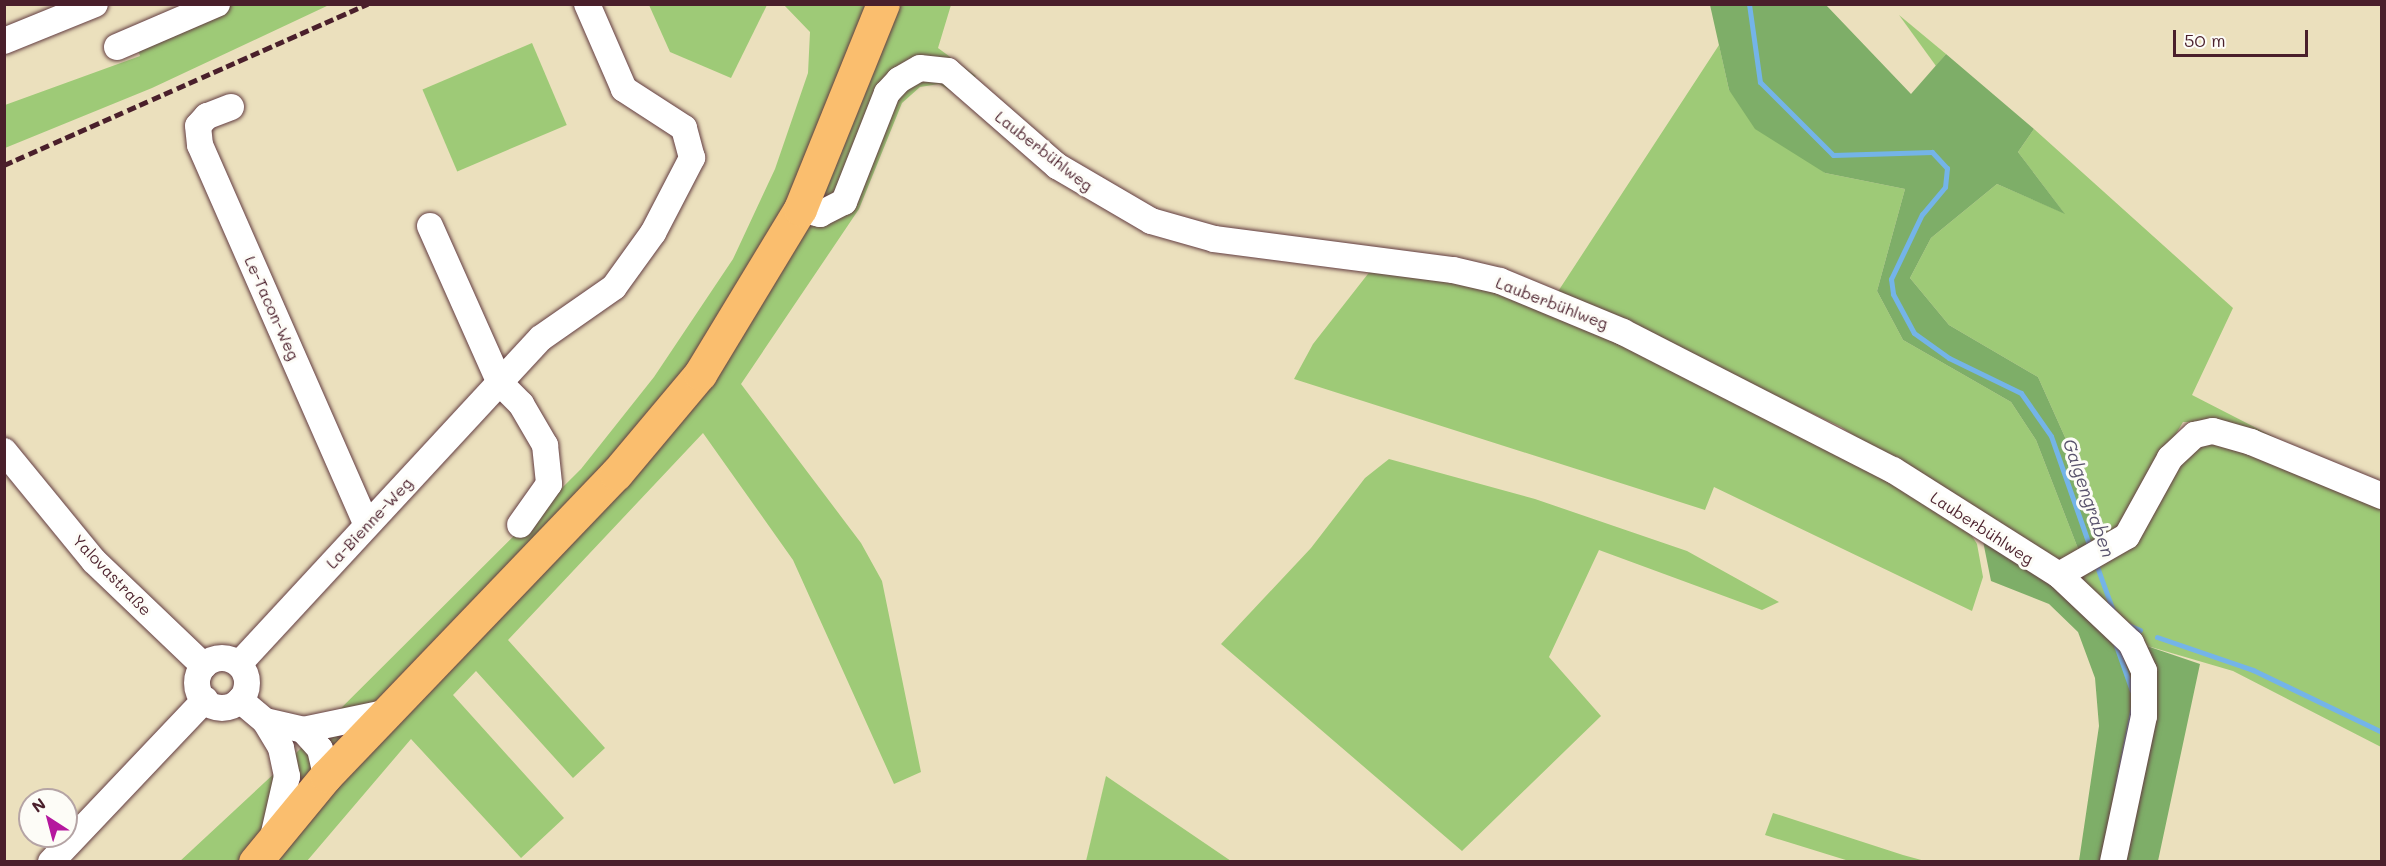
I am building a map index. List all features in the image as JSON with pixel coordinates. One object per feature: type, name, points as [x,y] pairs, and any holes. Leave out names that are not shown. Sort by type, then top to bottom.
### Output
[{"type":"main road","points":[[864,4],[864,48]]},
{"type":"main road","points":[[264,849],[326,776],[616,474],[700,374],[800,209],[883,4]]},
{"type":"street","points":[[4,41],[94,4]]},
{"type":"street","points":[[117,47],[217,4]]},
{"type":"street","name":"La-Bienne-Weg","points":[[239,664],[541,338],[614,287],[653,233],[692,158],[684,128],[624,89],[587,4]]},
{"type":"street","name":"Lauberbühlweg","points":[[800,209],[820,214],[844,202],[887,93],[899,80],[920,68],[948,71],[1057,165],[1151,221],[1214,239],[1454,270],[1559,304],[1893,470],[2070,571],[2097,612],[2131,643],[2144,671],[2144,716],[2113,861]]},
{"type":"street","name":"Le-Tacon-Weg","points":[[231,107],[202,121],[200,144],[367,525]]},
{"type":"street","points":[[430,226],[500,382],[521,404],[545,445],[549,484],[520,525]]},
{"type":"street","points":[[2070,571],[2113,549],[2127,536],[2170,458],[2195,435],[2213,431],[2252,442],[2382,496]]},
{"type":"street","name":"Yalovastraße","points":[[4,451],[94,561],[204,666]]},
{"type":"street","points":[[218,658],[239,664],[248,682],[240,700],[221,708],[205,700],[197,681],[204,666],[218,658]]},
{"type":"street","points":[[51,861],[205,700]]},
{"type":"street","points":[[240,700],[265,721],[281,748],[287,776],[264,849]]},
{"type":"street","points":[[265,721],[303,730],[389,712]]},
{"type":"street","points":[[303,730],[320,749],[326,776]]},
{"type":"street","points":[[281,748],[326,776]]},
{"type":"green space","points":[[231,5],[329,5],[152,88],[5,148],[5,105],[140,56],[136,43]]},
{"type":"green space","points":[[649,5],[767,5],[731,78],[670,52]]},
{"type":"green space","points":[[784,5],[951,5],[938,48],[976,76],[954,93],[939,84],[920,87],[902,103],[859,209],[741,384],[861,543],[882,581],[921,772],[894,784],[793,560],[703,433],[508,640],[605,748],[573,778],[476,671],[453,695],[564,818],[521,858],[411,739],[307,861],[179,862],[292,757],[581,469],[654,377],[733,259],[775,169],[808,73],[810,32]]},
{"type":"green space","points":[[1710,5],[1826,5],[1911,94],[1946,54],[2034,129],[2018,152],[2065,214],[1997,184],[1931,238],[1910,278],[1949,325],[2038,377],[2112,542],[2082,559],[2036,440],[2011,402],[1903,340],[1877,291],[1905,189],[1825,173],[1755,129],[1729,90]]},
{"type":"green space","points":[[1899,15],[1946,54],[1936,66]]},
{"type":"green space","points":[[532,43],[567,125],[457,171],[422,89]]},
{"type":"green space","points":[[1719,45],[1729,90],[1825,173],[1905,189],[1877,291],[1903,340],[2011,402],[2036,440],[2082,559],[2062,563],[2037,555],[1841,427],[1557,293]]},
{"type":"green space","points":[[2034,129],[2233,308],[2192,395],[2305,453],[2213,422],[2183,422],[2112,542],[2038,377],[1949,325],[1910,278],[1931,238],[1997,184],[2064,213],[2018,152]]},
{"type":"green space","points":[[1371,270],[1445,276],[1520,297],[1616,340],[1963,521],[1977,544],[1983,577],[1972,611],[1714,487],[1705,510],[1294,379],[1313,344]]},
{"type":"green space","points":[[2203,438],[2381,499],[2381,747],[2233,671],[2144,645],[2078,578],[2177,457]]},
{"type":"green space","points":[[1389,459],[1535,499],[1687,551],[1779,602],[1762,610],[1599,550],[1549,657],[1601,716],[1462,851],[1221,644],[1311,548],[1365,478]]},
{"type":"green space","points":[[1982,536],[2144,645],[2200,664],[2158,861],[2079,861],[2099,726],[2095,678],[2078,632],[2049,604],[1991,581]]},
{"type":"green space","points":[[1106,776],[1231,861],[1086,861]]},
{"type":"green space","points":[[1773,813],[1925,861],[1849,861],[1765,835]]},
{"type":"waterway","name":"Galgengraben","points":[[1749,4],[1760,82],[1833,155],[1932,152],[1947,168],[1945,187],[1922,214],[1891,279],[1893,294],[1914,333],[1949,358],[2021,393],[2051,436],[2091,550]]},
{"type":"waterway","name":"Galgengraben","points":[[2095,561],[2116,619]]},
{"type":"waterway","points":[[2128,625],[2140,630]]},
{"type":"waterway","name":"Galgengraben","points":[[2113,637],[2132,691]]},
{"type":"waterway","points":[[2157,637],[2253,670],[2382,732]]},
{"type":"waterway","name":"Galgengraben","points":[[2117,786],[2133,707]]},
{"type":"railway","points":[[4,165],[368,4]]}]
